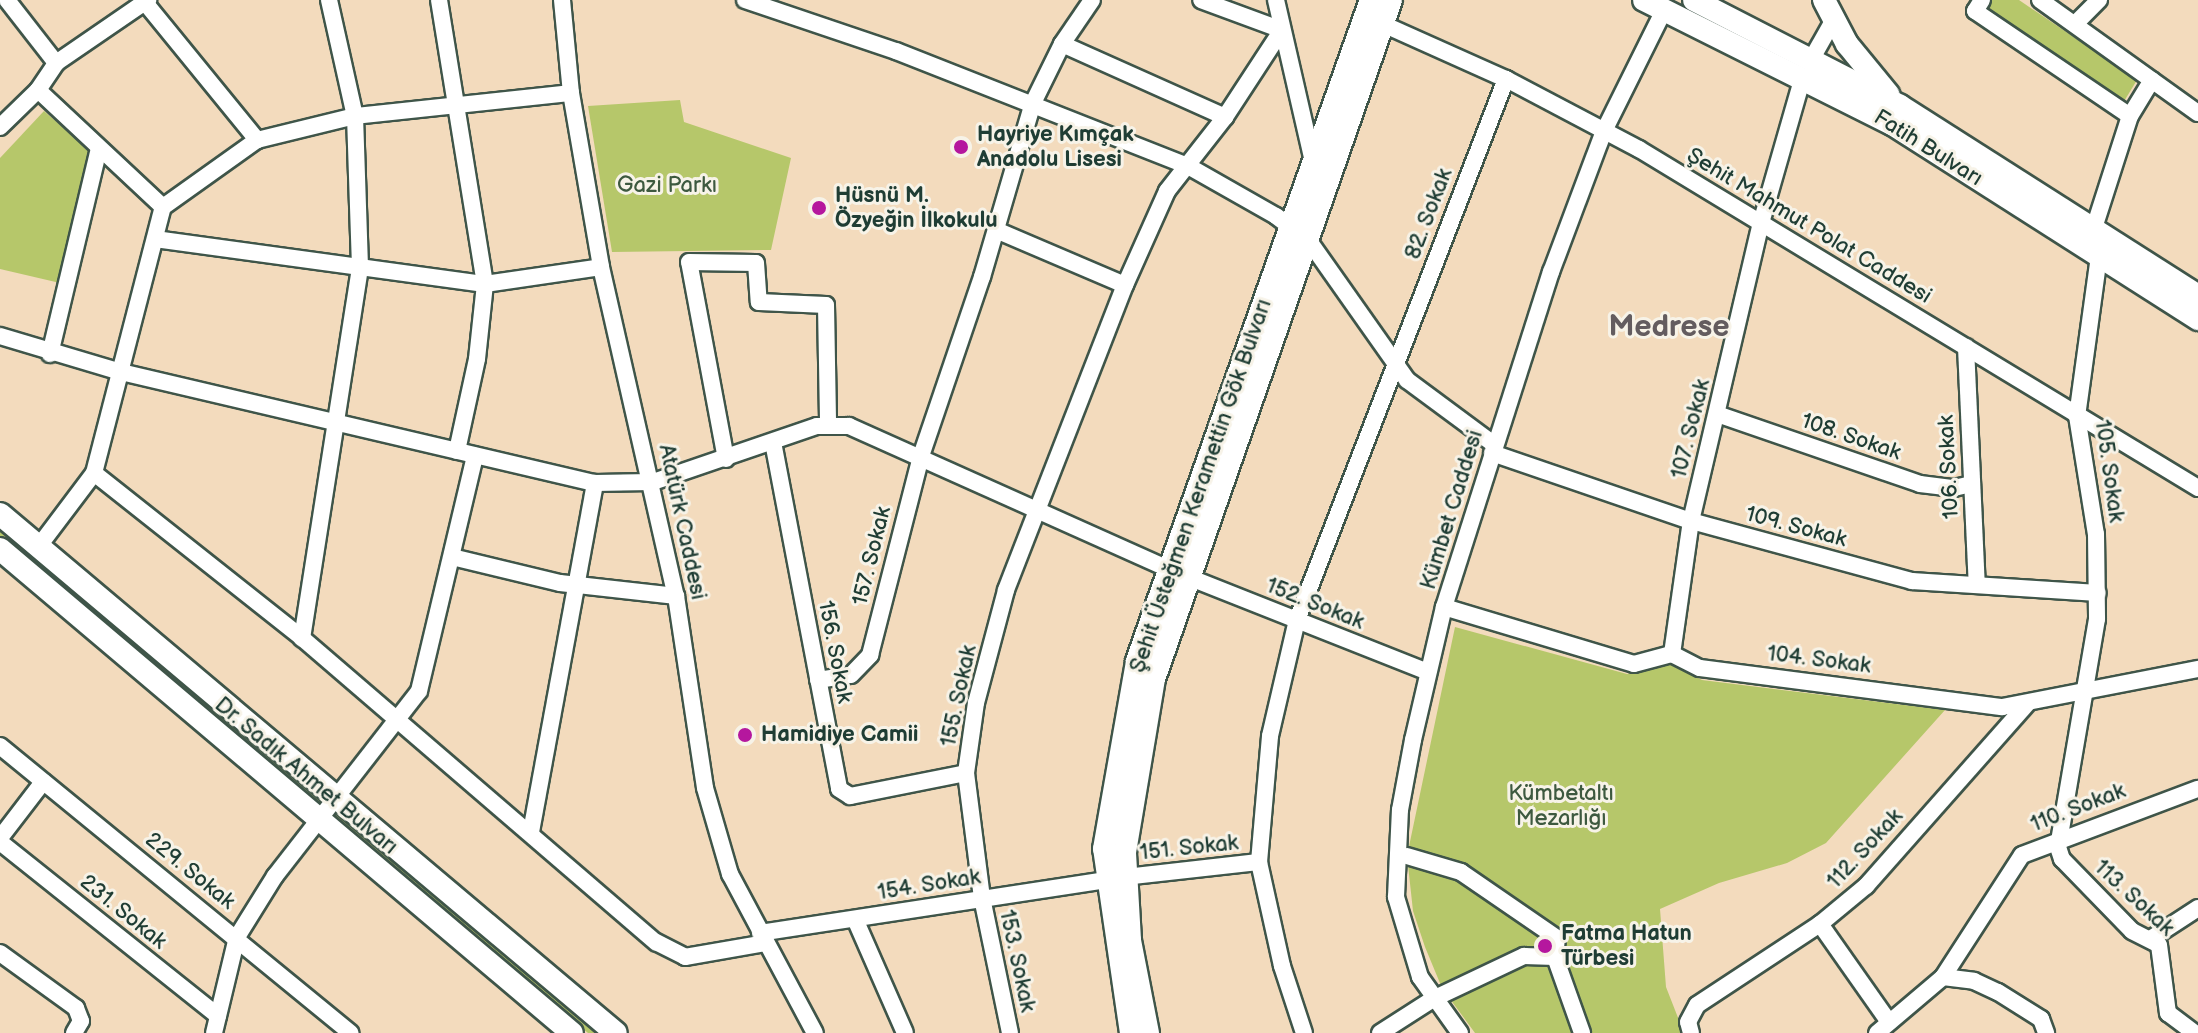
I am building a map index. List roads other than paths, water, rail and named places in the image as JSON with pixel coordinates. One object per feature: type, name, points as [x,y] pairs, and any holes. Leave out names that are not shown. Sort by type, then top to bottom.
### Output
[{"type":"main road","name":"Şehit Üsteğmen Keramettin Gök Bulvarı","points":[[1302,234],[1315,167],[1371,0]]},
{"type":"main road","name":"Şehit Üsteğmen Keramettin Gök Bulvarı","points":[[1131,1033],[1115,878],[1144,722],[1177,572],[1302,234],[1385,25],[1391,0]]},
{"type":"main road","name":"Fatih Bulvarı","points":[[1694,0],[2198,319]]},
{"type":"main road","points":[[1824,0],[1833,21],[1861,63],[1900,106]]},
{"type":"main road","name":"Fatih Bulvarı","points":[[1654,5],[1900,106],[2198,296]]},
{"type":"main road","name":"Dr. Sadık Ahmet Bulvarı","points":[[0,514],[335,801],[616,1033]]},
{"type":"main road","name":"Dr. Sadık Ahmet Bulvarı","points":[[0,549],[572,1033]]},
{"type":"main road","name":"Şehit Üsteğmen Keramettin Gök Bulvarı","points":[[1115,878],[1148,1033]]},
{"type":"street","points":[[7,0],[56,63]]},
{"type":"street","points":[[302,638],[360,268],[355,116],[329,0]]},
{"type":"street","points":[[439,0],[485,284],[477,359],[457,451]]},
{"type":"street","name":"Atatürk Caddesi","points":[[562,0],[571,93],[601,267],[653,482],[676,596],[705,788],[730,874],[815,1033]]},
{"type":"street","points":[[745,0],[1033,103],[1188,166],[1302,234]]},
{"type":"street","points":[[798,17],[801,0]]},
{"type":"street","name":"157. Sokak","points":[[818,680],[851,675],[870,655],[921,456],[996,230],[1033,103],[1062,44],[1092,0]]},
{"type":"street","points":[[1201,0],[1282,30]]},
{"type":"street","points":[[1276,0],[1315,167]]},
{"type":"street","points":[[1982,0],[1975,11],[2130,116]]},
{"type":"street","points":[[2040,0],[2198,113]]},
{"type":"street","points":[[2075,24],[2099,0]]},
{"type":"street","points":[[0,127],[38,90],[56,63],[145,1],[257,140]]},
{"type":"street","name":"Kümbet Caddesi","points":[[1460,1033],[1433,999],[1401,922],[1395,866],[1400,810],[1444,607],[1493,449],[1604,131],[1654,5]]},
{"type":"street","name":"107. Sokak","points":[[1672,654],[1691,521],[1761,223],[1807,69],[1833,21]]},
{"type":"street","name":"Şehit Mahmut Polat Caddesi","points":[[1385,25],[1506,79],[1604,131],[2198,488]]},
{"type":"street","name":"155. Sokak","points":[[982,898],[966,773],[976,703],[1006,590],[1125,285],[1167,191],[1225,117],[1282,30]]},
{"type":"street","points":[[1062,44],[1225,117]]},
{"type":"street","name":"82. Sokak","points":[[1304,1033],[1282,966],[1259,862],[1270,736],[1297,620],[1506,79]]},
{"type":"street","points":[[2094,228],[2130,116],[2152,80]]},
{"type":"street","points":[[38,90],[163,207]]},
{"type":"street","points":[[39,546],[94,473],[163,207],[257,140],[355,116],[458,109],[571,93]]},
{"type":"street","points":[[50,354],[99,149]]},
{"type":"street","points":[[996,230],[1125,285]]},
{"type":"street","name":"109. Sokak","points":[[1302,234],[1395,366],[1424,396],[1493,449],[1691,521],[1912,581],[2098,593]]},
{"type":"street","points":[[155,239],[485,284],[601,267]]},
{"type":"street","name":"105. Sokak","points":[[2084,692],[2098,593],[2096,534],[2077,416],[2099,256]]},
{"type":"street","points":[[0,336],[50,354],[121,372],[595,483],[653,482],[726,459],[828,423],[826,305],[759,302],[756,263],[689,262],[726,459]]},
{"type":"street","name":"106. Sokak","points":[[1966,347],[1977,585]]},
{"type":"street","name":"108. Sokak","points":[[1717,414],[1920,484],[1954,488],[1972,484]]},
{"type":"street","name":"152. Sokak","points":[[828,423],[865,431],[1177,572],[1428,672]]},
{"type":"street","name":"156. Sokak","points":[[773,442],[839,789],[850,796],[966,773]]},
{"type":"street","points":[[216,1025],[237,937],[275,876],[398,722],[426,674],[475,456]]},
{"type":"street","name":"154. Sokak","points":[[94,473],[302,638],[672,953],[685,957],[855,919],[1115,878]]},
{"type":"street","points":[[531,832],[595,483]]},
{"type":"street","points":[[452,557],[576,584],[676,596]]},
{"type":"street","points":[[1444,607],[1634,664],[1672,654]]},
{"type":"street","name":"104. Sokak","points":[[1672,654],[1700,668],[2002,707],[2198,669]]},
{"type":"street","points":[[2059,837],[2084,692]]},
{"type":"street","name":"112. Sokak","points":[[1691,1033],[1688,1022],[1697,1005],[1820,924],[1866,886],[2027,704]]},
{"type":"street","name":"229. Sokak","points":[[0,746],[351,1033]]},
{"type":"street","points":[[0,840],[43,782]]},
{"type":"street","name":"110. Sokak","points":[[1883,1028],[1943,977],[2007,870],[2022,855],[2059,837],[2198,789]]},
{"type":"street","name":"113. Sokak","points":[[2059,837],[2062,859],[2132,931],[2152,938],[2162,951],[2168,1013],[2195,1033]]},
{"type":"street","name":"231. Sokak","points":[[0,840],[216,1025]]},
{"type":"street","points":[[1407,856],[1461,872],[1557,938],[1555,957],[1582,1033]]},
{"type":"street","name":"151. Sokak","points":[[1115,878],[1259,862]]},
{"type":"street","name":"153. Sokak","points":[[982,898],[1010,1033]]},
{"type":"street","points":[[2152,938],[2198,908]]},
{"type":"street","points":[[855,919],[905,1033]]},
{"type":"street","points":[[1820,924],[1883,1028]]},
{"type":"street","points":[[0,953],[76,1008],[81,1021],[74,1033]]},
{"type":"street","points":[[1380,1033],[1433,999],[1524,956],[1555,957]]},
{"type":"street","points":[[1943,977],[1974,981],[1998,992],[2034,1013],[2046,1030]]},
{"type":"place","name":"Hayriye Kımçak Anadolu Lisesi","points":[[961,147]]},
{"type":"place","name":"Hüsnü M. Özyeğin İlkokulu","points":[[819,208]]},
{"type":"place","name":"Hamidiye Camii","points":[[745,735]]},
{"type":"place","name":"Fatma Hatun Türbesi","points":[[1545,946]]},
{"type":"district","name":"Medrese","points":[[1669,327]]},
{"type":"park label","name":"Gazi Parkı","points":[[667,186]]},
{"type":"park label","name":"Kümbetaltı Mezarlığı","points":[[1561,806]]}]
